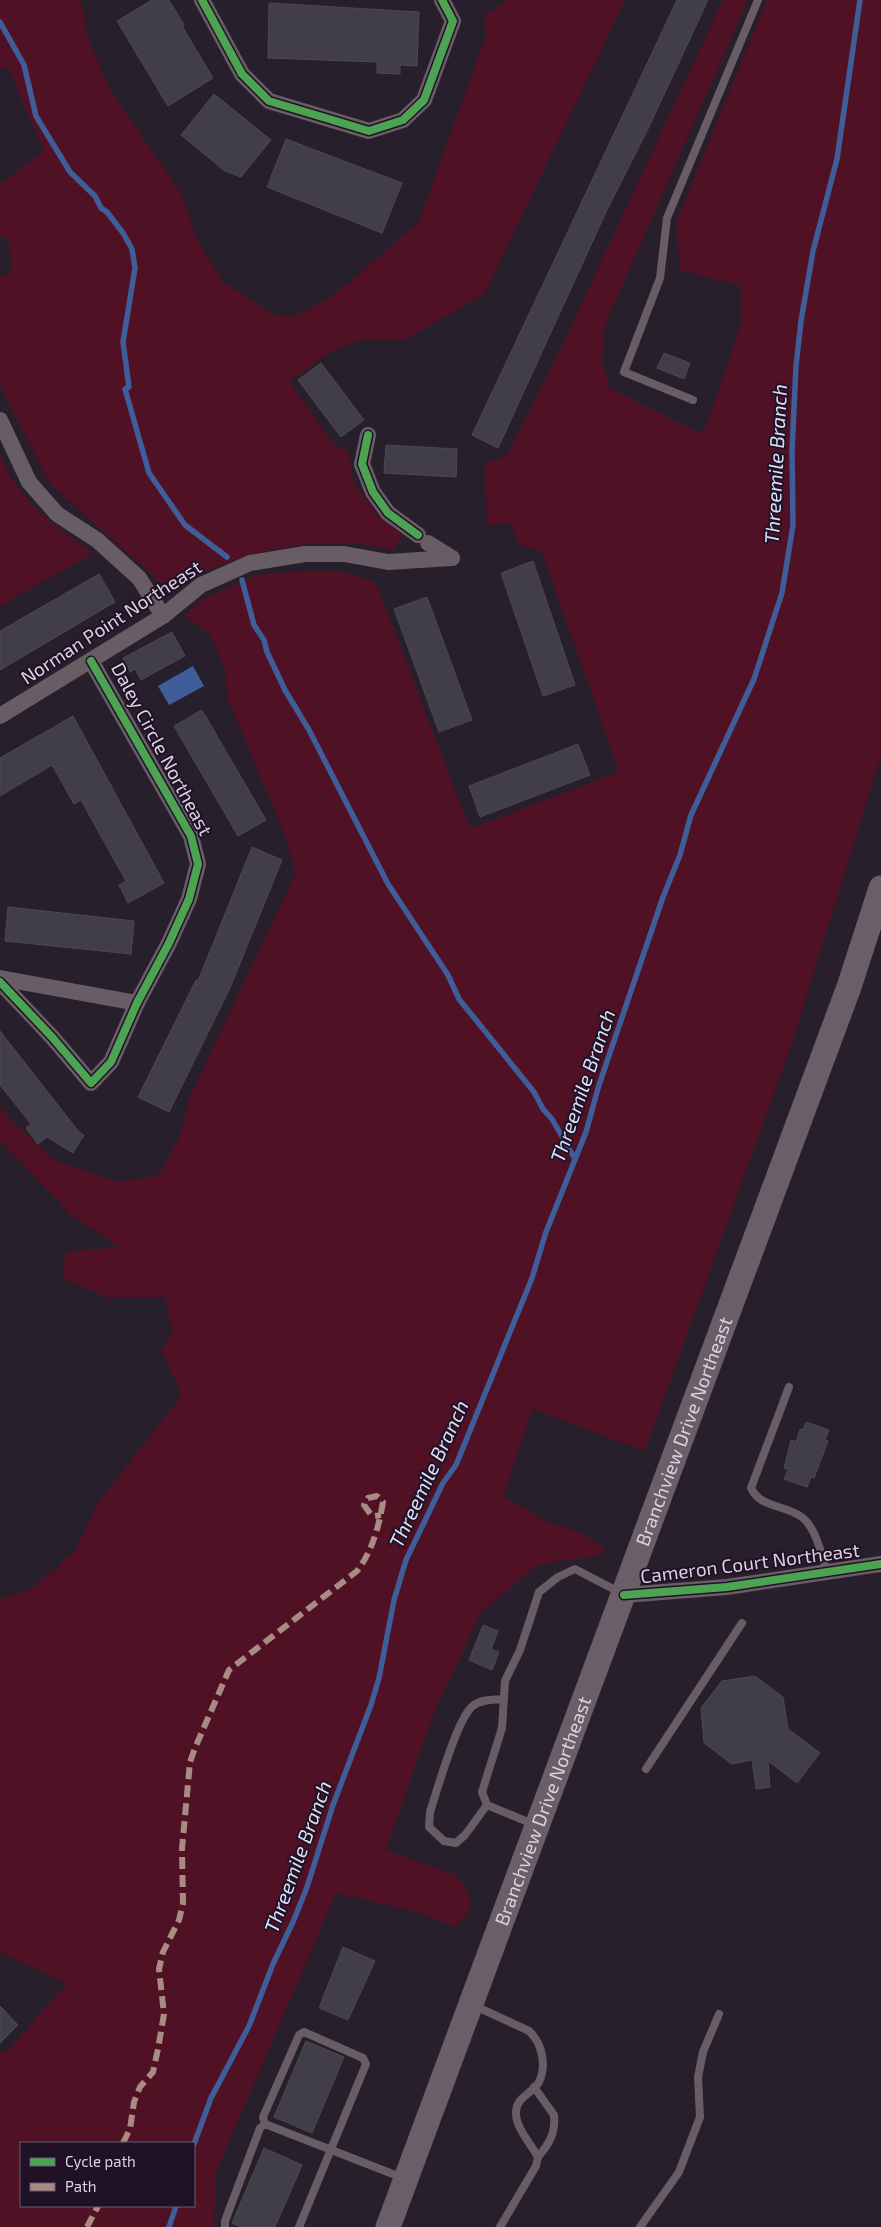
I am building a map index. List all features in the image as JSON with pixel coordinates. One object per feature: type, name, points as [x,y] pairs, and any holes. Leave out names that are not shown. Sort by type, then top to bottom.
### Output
[{"type":"main road","name":"Branchview Drive Northeast","points":[[388,2227],[849,987],[881,888]]},
{"type":"street","points":[[202,0],[242,74],[269,101],[368,131],[403,120],[424,100],[454,21],[442,0]]},
{"type":"street","points":[[0,420],[29,482],[57,514],[97,540],[138,578],[163,616]]},
{"type":"street","name":"Norman Point Northeast","points":[[0,716],[163,616],[200,585],[250,563],[306,554],[344,554],[388,562],[452,558],[388,513],[374,492],[362,464],[368,435]]},
{"type":"street","name":"Daley Circle Northeast","points":[[0,982],[52,1036],[91,1084],[112,1062],[137,1003],[189,899],[198,864],[191,836],[91,661]]},
{"type":"street","points":[[0,978],[137,1003]]},
{"type":"street","name":"Cameron Court Northeast","points":[[624,1595],[727,1587],[881,1564]]},
{"type":"lane","points":[[693,400],[624,372],[660,278],[668,218],[758,0]]},
{"type":"lane","points":[[790,1387],[751,1488],[755,1496],[764,1502],[796,1513],[804,1519],[810,1527],[827,1571]]},
{"type":"lane","points":[[538,1825],[487,1805],[482,1792],[502,1728],[505,1681],[520,1650],[539,1592],[558,1577],[575,1569],[624,1595]]},
{"type":"lane","points":[[646,1769],[742,1623]]},
{"type":"lane","points":[[487,1805],[466,1836],[456,1843],[444,1841],[433,1833],[429,1827],[430,1812],[463,1718],[475,1704],[484,1700],[504,1699]]},
{"type":"lane","points":[[471,2004],[529,2031],[536,2037],[541,2048],[542,2062],[539,2082],[520,2101],[516,2111],[518,2125],[538,2157]]},
{"type":"lane","points":[[640,2227],[679,2172],[700,2116],[698,2077],[703,2052],[719,2014]]},
{"type":"lane","points":[[265,2124],[263,2117],[299,2035],[304,2032],[364,2058],[366,2064],[299,2227]]},
{"type":"lane","points":[[500,2227],[532,2176],[538,2157],[550,2143],[555,2130],[554,2115],[534,2087]]},
{"type":"lane","points":[[265,2124],[406,2180]]},
{"type":"lane","points":[[225,2227],[225,2221],[260,2128],[265,2124]]},
{"type":"shaded area","points":[[0,0],[81,0],[87,34],[107,85],[182,195],[198,242],[222,281],[274,315],[296,316],[334,295],[418,223],[485,39],[486,15],[507,0],[625,0],[485,293],[405,340],[359,340],[330,352],[289,382],[333,443],[350,453],[351,478],[376,513],[403,535],[394,550],[350,543],[298,545],[231,561],[167,588],[50,484],[0,385],[0,278],[11,272],[10,243],[0,234],[0,184],[44,151],[7,66],[0,70]]},
{"type":"shaded area","points":[[723,0],[748,0],[604,327],[602,358],[609,388],[699,433],[706,427],[741,325],[741,286],[680,270],[676,223],[767,0],[881,0],[881,755],[793,1040],[645,1451],[532,1409],[503,1496],[545,1521],[579,1532],[604,1547],[600,1556],[535,1566],[481,1613],[434,1712],[386,1850],[456,1875],[470,1895],[470,1910],[454,1927],[418,1912],[336,1893],[216,2172],[214,2227],[0,2227],[0,2054],[7,2051],[67,1984],[0,1952],[0,1599],[34,1588],[75,1550],[98,1503],[182,1395],[161,1351],[173,1332],[165,1297],[109,1298],[63,1279],[66,1252],[119,1247],[70,1214],[0,1141],[0,1107],[16,1125],[57,1162],[118,1182],[159,1175],[180,1136],[191,1094],[295,875],[287,840],[228,699],[225,668],[211,636],[185,615],[203,599],[257,575],[306,571],[342,571],[376,583],[470,829],[619,772],[542,552],[519,544],[511,523],[487,525],[485,464],[507,455],[554,363]]},
{"type":"shaded area","points":[[0,455],[17,487],[39,512],[64,533],[93,553],[0,606]]},
{"type":"water","points":[[193,666],[204,686],[169,705],[158,686]]},
{"type":"building","points":[[152,0],[169,0],[213,78],[168,106],[117,21]]},
{"type":"building","points":[[677,0],[708,0],[648,129],[606,212],[498,448],[472,435]]},
{"type":"building","points":[[269,3],[419,12],[417,66],[400,65],[400,74],[377,73],[377,62],[268,58]]},
{"type":"building","points":[[214,94],[271,140],[241,177],[225,171],[181,135]]},
{"type":"building","points":[[286,139],[402,183],[382,233],[267,187]]},
{"type":"building","points":[[664,353],[690,363],[684,379],[657,368]]},
{"type":"building","points":[[321,363],[364,420],[341,437],[298,380]]},
{"type":"building","points":[[386,445],[457,449],[456,477],[384,473]]},
{"type":"building","points":[[533,561],[575,685],[543,696],[501,573]]},
{"type":"building","points":[[99,574],[115,602],[0,670],[0,631]]},
{"type":"building","points":[[427,597],[472,720],[439,732],[394,609]]},
{"type":"building","points":[[172,632],[185,656],[141,680],[135,669],[130,672],[123,658]]},
{"type":"building","points":[[202,710],[266,820],[238,836],[174,726]]},
{"type":"building","points":[[73,716],[164,883],[128,903],[119,885],[126,881],[81,800],[74,804],[52,765],[0,796],[0,758]]},
{"type":"building","points":[[578,744],[590,775],[480,817],[469,786]]},
{"type":"building","points":[[252,847],[282,860],[230,988],[169,1112],[138,1097],[196,980],[198,981]]},
{"type":"building","points":[[8,907],[134,921],[131,954],[5,941]]},
{"type":"building","points":[[0,1031],[79,1132],[84,1135],[73,1153],[47,1137],[38,1144],[26,1128],[31,1124],[0,1085]]},
{"type":"building","points":[[806,1422],[829,1430],[825,1440],[828,1441],[814,1478],[811,1477],[807,1487],[784,1479],[788,1469],[784,1468],[791,1440],[796,1442],[800,1429],[803,1430]]},
{"type":"building","points":[[483,1625],[498,1631],[491,1649],[499,1652],[492,1670],[469,1660]]},
{"type":"building","points":[[755,1676],[783,1697],[788,1729],[820,1753],[797,1783],[768,1761],[770,1787],[756,1789],[752,1760],[732,1764],[704,1743],[701,1708],[722,1681]]},
{"type":"building","points":[[343,1947],[375,1961],[348,2020],[319,2008]]},
{"type":"building","points":[[0,2006],[18,2025],[0,2043]]},
{"type":"building","points":[[306,2041],[344,2057],[312,2133],[274,2117]]},
{"type":"building","points":[[264,2148],[302,2165],[275,2227],[241,2227],[232,2223]]},
{"type":"waterway","name":"Threemile Branch","points":[[195,2142],[211,2098],[249,2026],[273,1964],[307,1887],[333,1805],[371,1705],[379,1678],[394,1600],[406,1560],[443,1483],[456,1465],[532,1278],[546,1232],[586,1132],[599,1085],[663,897],[680,855],[691,815],[754,679],[782,593],[793,525],[792,450],[796,366],[801,321],[813,251],[837,159],[860,0]]},
{"type":"waterway","points":[[0,22],[24,65],[36,116],[70,172],[95,196],[101,208],[107,212],[123,233],[132,249],[135,268],[123,342],[129,387],[125,389],[149,473],[185,525],[227,557]]},
{"type":"waterway","points":[[242,580],[254,625],[264,640],[267,652],[285,690],[309,730],[388,884],[448,975],[459,999],[534,1092],[575,1159]]},
{"type":"waterway","name":"Threemile Branch","points":[[169,2227],[176,2207]]},
{"type":"marked path","points":[[377,1496],[383,1502],[380,1515],[372,1516],[364,1505],[368,1498],[377,1496]]},
{"type":"marked path","points":[[124,2142],[130,2129],[134,2102],[140,2087],[153,2072],[158,2049],[164,2014],[159,1969],[163,1952],[179,1920],[183,1903],[182,1849],[190,1762],[195,1748],[229,1670],[357,1571],[367,1556],[380,1515]]},
{"type":"marked path","points":[[87,2227],[97,2207]]},
{"type":"cycle path","points":[[202,0],[242,74],[269,101],[369,131],[403,120],[424,100],[453,21],[442,0]]},
{"type":"cycle path","points":[[368,435],[362,464],[373,492],[388,513],[418,535]]},
{"type":"cycle path","points":[[0,982],[52,1037],[91,1083],[111,1062],[137,1003],[169,943],[189,899],[198,864],[191,836],[91,661]]},
{"type":"cycle path","points":[[624,1595],[727,1587],[881,1564]]}]
